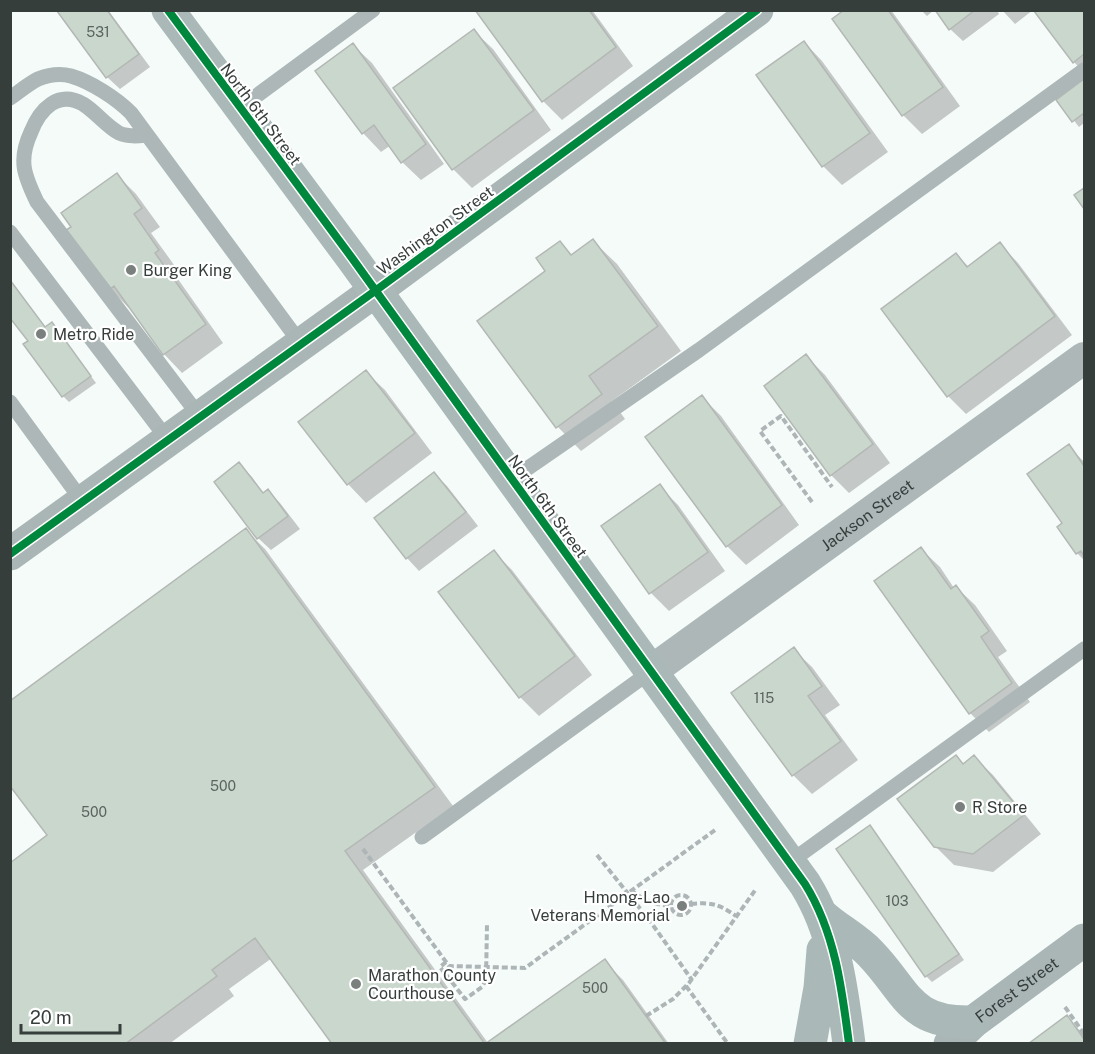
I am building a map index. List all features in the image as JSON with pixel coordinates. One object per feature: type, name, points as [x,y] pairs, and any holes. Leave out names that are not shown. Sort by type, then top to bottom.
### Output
[{"type":"main road","name":"North 6th Street","points":[[168,10],[512,479],[811,893],[822,915],[832,946],[849,1044]]},
{"type":"main road","points":[[822,915],[867,950],[904,995],[921,1011],[934,1018],[947,1021],[962,1033]]},
{"type":"main road","points":[[810,1044],[820,988],[824,930],[822,915]]},
{"type":"street","name":"Washington Street","points":[[10,554],[375,291],[757,10]]},
{"type":"street","name":"Jackson Street","points":[[650,672],[1084,358]]},
{"type":"street","name":"Forest Street","points":[[962,1033],[1084,940]]},
{"type":"lane","points":[[240,108],[373,10]]},
{"type":"lane","points":[[512,479],[707,344],[1084,70]]},
{"type":"lane","points":[[10,98],[36,80],[52,75],[69,75],[120,102],[131,113],[301,344]]},
{"type":"lane","points":[[147,135],[131,136],[119,133],[83,104],[67,98],[57,99],[47,106],[36,120],[23,156],[24,169],[27,182],[37,202],[200,417]]},
{"type":"lane","points":[[10,232],[168,440]]},
{"type":"lane","points":[[10,402],[83,502]]},
{"type":"lane","points":[[790,862],[1084,649]]},
{"type":"lane","points":[[422,837],[650,672]]},
{"type":"path","points":[[812,502],[760,431],[780,416],[832,487]]},
{"type":"path","points":[[363,849],[449,966],[525,968],[715,830]]},
{"type":"path","points":[[597,855],[629,892],[692,980]]},
{"type":"path","points":[[646,1016],[673,999],[692,980],[756,889]]},
{"type":"path","points":[[629,892],[661,906],[671,906]]},
{"type":"path","points":[[681,895],[688,898],[691,904],[689,910],[682,915],[675,914],[671,906],[673,899],[681,895]]},
{"type":"path","points":[[691,904],[718,905],[736,916]]},
{"type":"path","points":[[446,962],[440,967],[465,999],[482,987],[486,980],[487,924]]},
{"type":"path","points":[[686,986],[728,1044]]},
{"type":"path","points":[[1065,1007],[1084,1034]]},
{"type":"building","points":[[58,10],[107,10],[139,54],[106,78]]},
{"type":"building","points":[[475,10],[589,10],[616,47],[542,102]]},
{"type":"building","points":[[844,10],[888,10],[943,87],[902,116],[832,19]]},
{"type":"building","points":[[935,10],[975,10],[949,30]]},
{"type":"building","points":[[1035,10],[1084,10],[1084,54],[1073,63]]},
{"type":"building","points":[[474,29],[534,110],[452,170],[393,88]]},
{"type":"building","points":[[804,41],[870,133],[822,167],[756,75]]},
{"type":"building","points":[[353,43],[426,144],[401,163],[374,125],[362,134],[315,71]]},
{"type":"building","points":[[1084,79],[1084,113],[1072,122],[1056,100]]},
{"type":"building","name":"Burger King","points":[[117,173],[142,208],[134,214],[159,250],[155,253],[206,324],[163,355],[114,286],[109,290],[66,230],[71,227],[61,213]]},
{"type":"building","points":[[1084,188],[1084,209],[1074,195]]},
{"type":"building","points":[[593,239],[658,326],[589,376],[602,394],[556,428],[477,321],[545,271],[536,258],[560,241],[571,255]]},
{"type":"building","points":[[1000,242],[1055,316],[947,397],[881,309],[956,253],[967,267]]},
{"type":"building","name":"Metro Ride","points":[[10,280],[45,327],[52,322],[91,376],[62,397],[23,344],[28,341],[10,318]]},
{"type":"building","points":[[806,354],[873,444],[830,476],[764,386]]},
{"type":"building","points":[[366,370],[415,433],[347,485],[298,422]]},
{"type":"building","points":[[702,395],[782,505],[726,547],[645,437]]},
{"type":"building","points":[[1069,444],[1084,466],[1084,556],[1081,551],[1076,554],[1057,527],[1062,523],[1027,474]]},
{"type":"building","points":[[239,462],[263,493],[268,489],[288,516],[257,539],[214,482]]},
{"type":"building","points":[[434,472],[466,512],[406,559],[374,518]]},
{"type":"building","points":[[660,484],[708,552],[649,594],[601,526]]},
{"type":"building","points":[[246,528],[435,787],[345,851],[485,1044],[332,1044],[255,938],[212,970],[217,976],[125,1044],[10,1044],[10,863],[47,835],[10,786],[10,701]]},
{"type":"building","points":[[921,547],[951,589],[956,585],[989,631],[981,637],[1012,683],[969,714],[874,581]]},
{"type":"building","points":[[494,550],[575,656],[519,698],[438,592]]},
{"type":"building","points":[[794,647],[822,686],[808,696],[841,741],[792,776],[731,693]]},
{"type":"building","name":"R Store","points":[[956,755],[963,764],[974,755],[1024,815],[973,854],[934,847],[897,799]]},
{"type":"building","points":[[870,825],[959,954],[925,977],[836,849]]},
{"type":"building","points":[[605,959],[666,1044],[485,1044]]},
{"type":"building","points":[[1067,1015],[1084,1039],[1084,1044],[1028,1044]]},
{"type":"cycle path","points":[[168,10],[352,258],[805,884],[824,922],[836,961],[849,1044]]},
{"type":"cycle path","points":[[10,554],[375,291],[757,10]]},
{"type":"place","name":"Burger King","points":[[131,270]]},
{"type":"place","name":"Metro Ride","points":[[41,334]]},
{"type":"place","name":"R Store","points":[[960,807]]},
{"type":"place","name":"Hmong-Lao Veterans Memorial","points":[[682,906]]},
{"type":"place","name":"Marathon County Courthouse","points":[[356,984]]}]
